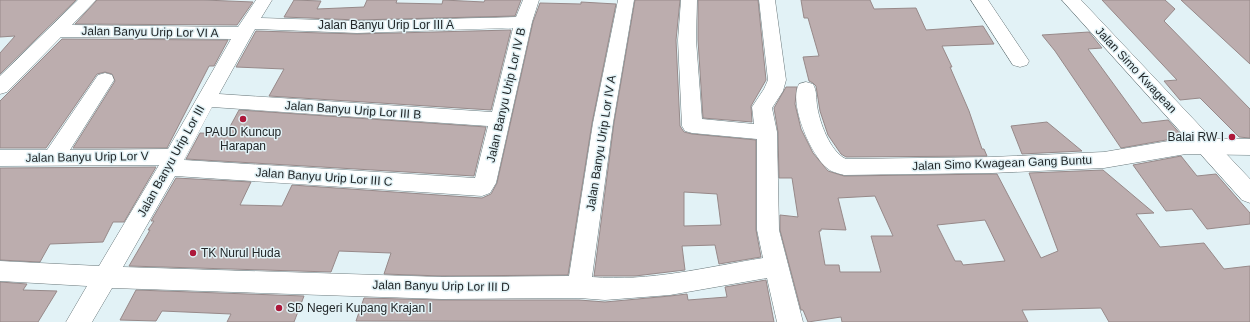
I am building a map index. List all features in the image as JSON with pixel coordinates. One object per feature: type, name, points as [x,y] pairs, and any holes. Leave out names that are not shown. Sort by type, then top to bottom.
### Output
[{"type":"street","points":[[1,85],[58,31],[88,0]]},
{"type":"street","name":"Jalan Banyu Urip Lor III","points":[[79,322],[246,28],[264,0]]},
{"type":"street","name":"Jalan Banyu Urip Lor IV B","points":[[479,188],[485,183],[523,22],[531,0]]},
{"type":"street","name":"Jalan Banyu Urip Lor IV A","points":[[579,286],[603,123],[626,0]]},
{"type":"street","points":[[689,0],[687,40],[692,126],[767,132]]},
{"type":"street","points":[[767,0],[777,80],[773,91],[762,107],[767,132],[768,230],[790,322]]},
{"type":"street","points":[[979,0],[1020,61]]},
{"type":"street","name":"Jalan Simo Kwagean","points":[[1071,0],[1250,194]]},
{"type":"street","name":"Jalan Banyu Urip Lor III A","points":[[246,28],[358,27],[523,22]]},
{"type":"street","name":"Jalan Banyu Urip Lor VI A","points":[[58,31],[246,28]]},
{"type":"street","points":[[53,158],[105,80]]},
{"type":"street","name":"Jalan Simo Kwagean Gang Buntu","points":[[806,89],[807,106],[813,129],[828,156],[834,163],[844,167],[992,165],[1104,160],[1186,146],[1206,145],[1250,147]]},
{"type":"street","name":"Jalan Banyu Urip Lor III B","points":[[205,100],[500,120]]},
{"type":"street","name":"Jalan Banyu Urip Lor V","points":[[0,158],[53,158],[171,162]]},
{"type":"street","name":"Jalan Banyu Urip Lor III C","points":[[171,162],[479,188]]},
{"type":"street","name":"Jalan Banyu Urip Lor III D","points":[[0,271],[105,277],[442,288],[579,286],[605,288],[650,286],[776,266]]},
{"type":"building","points":[[0,0],[76,0],[0,74],[0,53],[15,36],[0,37]]},
{"type":"building","points":[[97,0],[204,0],[253,2],[237,25],[75,24]]},
{"type":"building","points":[[294,0],[321,1],[317,9],[364,7],[367,0],[397,0],[396,3],[442,4],[443,0],[484,2],[485,0],[521,0],[515,16],[357,20],[284,17]]},
{"type":"building","points":[[635,0],[680,0],[676,40],[680,126],[684,132],[692,134],[756,140],[756,230],[761,257],[719,264],[715,245],[682,246],[685,270],[635,276],[594,276],[614,123]],"holes":[[[684,192],[717,194],[721,225],[684,226]]]},
{"type":"building","points":[[698,0],[758,0],[766,80],[751,106],[752,122],[703,118],[698,40]]},
{"type":"building","points":[[801,0],[870,0],[874,9],[916,8],[926,30],[983,26],[994,44],[942,46],[952,67],[950,67],[969,111],[982,149],[984,149],[987,156],[846,157],[841,154],[828,135],[820,111],[816,86],[809,81],[803,57],[819,56],[808,18],[804,18]]},
{"type":"building","points":[[1102,0],[1165,0],[1175,9],[1164,21],[1250,109],[1250,138],[1239,137],[1200,98],[1180,100],[1164,81],[1177,80]]},
{"type":"building","points":[[1181,0],[1250,0],[1250,64]]},
{"type":"building","points":[[581,2],[616,4],[592,123],[568,275],[442,276],[384,274],[391,253],[339,251],[331,272],[129,266],[150,230],[148,230],[154,221],[151,221],[176,178],[251,182],[240,205],[282,206],[292,185],[482,198],[491,194],[497,183],[533,22],[540,3],[581,4]]},
{"type":"building","points":[[511,30],[491,110],[269,96],[284,69],[236,67],[256,31],[357,34]]},
{"type":"building","points":[[1089,32],[1102,48],[1088,49],[1142,123],[1168,120],[1183,137],[1121,148],[1055,51],[1042,35]]},
{"type":"building","points":[[62,39],[228,40],[214,66],[209,66],[167,148],[73,148],[115,81],[112,74],[105,72],[97,74],[46,148],[0,148],[0,101]]},
{"type":"building","points":[[786,87],[797,87],[795,104],[801,129],[813,153],[828,171],[844,176],[997,174],[1041,258],[1058,251],[1029,173],[1103,170],[1154,213],[1136,214],[1160,247],[1204,243],[1224,269],[1250,266],[1250,322],[1109,322],[1101,308],[1022,310],[1028,322],[842,322],[841,317],[808,322],[803,310],[801,310],[780,230],[780,215],[798,217],[792,178],[779,178],[778,132],[774,108]],"holes":[[[875,196],[893,236],[871,236],[881,272],[840,272],[839,265],[825,265],[819,231],[821,231],[821,229],[846,230],[838,198]],[[985,220],[1005,261],[963,265],[961,261],[955,261],[937,225]]]},
{"type":"building","points":[[239,110],[486,127],[474,176],[186,159],[200,133],[226,134]]},
{"type":"building","points":[[1047,122],[1082,151],[1022,154],[1011,126]]},
{"type":"building","points":[[1181,156],[1197,176],[1216,174],[1250,213],[1250,224],[1207,229],[1192,209],[1166,211],[1133,165]]},
{"type":"building","points":[[156,167],[124,222],[113,222],[103,242],[50,244],[40,262],[0,260],[0,168]]},
{"type":"building","points":[[766,280],[774,322],[356,321],[364,298],[442,300],[579,300],[605,302],[687,294],[688,300],[727,297],[725,287]]},
{"type":"building","points":[[0,282],[27,284],[23,290],[57,291],[38,322],[0,322]]},
{"type":"building","points":[[136,290],[304,296],[294,322],[227,322],[231,314],[162,311],[156,321],[120,320]]},
{"type":"place","name":"PAUD Kuncup Harapan","points":[[243,119]]},
{"type":"place","name":"Balai RW I","points":[[1232,137]]},
{"type":"place","name":"TK Nurul Huda","points":[[193,253]]},
{"type":"place","name":"SD Negeri Kupang Krajan I","points":[[279,308]]}]
